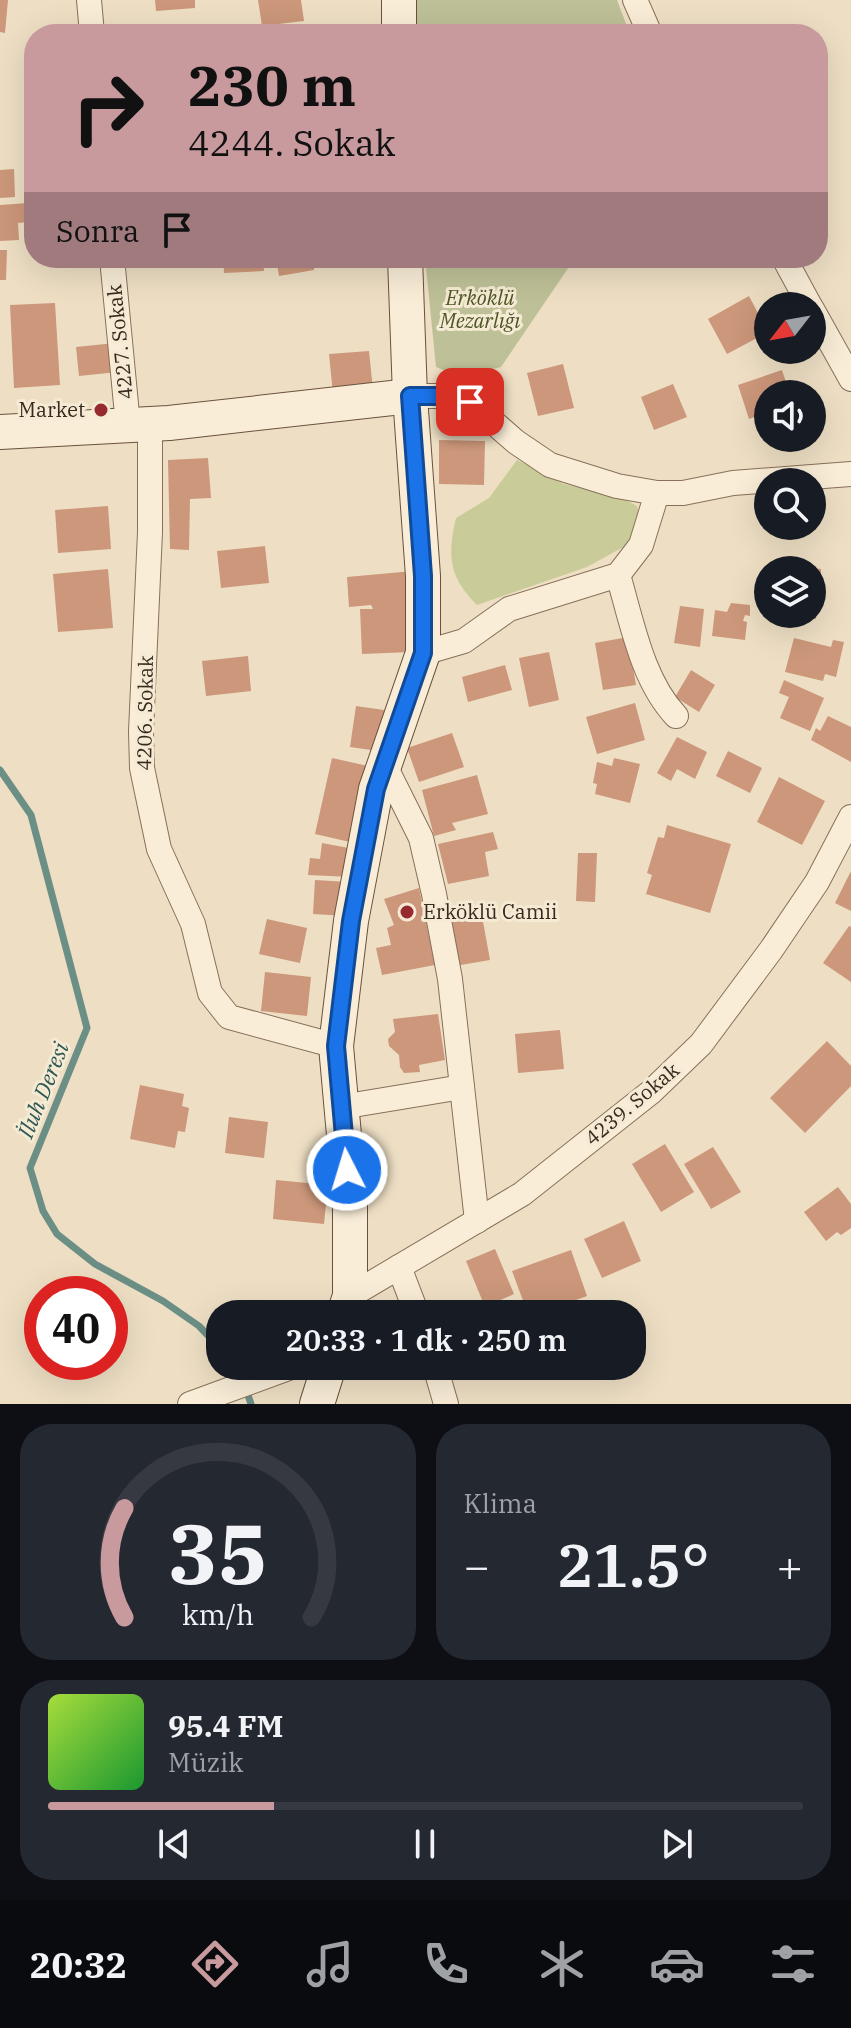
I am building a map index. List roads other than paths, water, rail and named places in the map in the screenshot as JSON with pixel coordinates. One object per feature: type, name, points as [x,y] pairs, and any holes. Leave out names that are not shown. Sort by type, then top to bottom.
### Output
[{"type":"street","points":[[89,0],[91,24]]},
{"type":"street","points":[[399,0],[399,24]]},
{"type":"street","points":[[635,0],[646,24]]},
{"type":"street","name":"4227. Sokak","points":[[114,268],[139,425]]},
{"type":"street","points":[[344,1300],[350,1202],[336,1046],[363,851],[376,789],[423,653],[423,576],[410,396],[405,268]]},
{"type":"street","points":[[789,268],[802,292]]},
{"type":"street","points":[[826,335],[851,379]]},
{"type":"street","points":[[0,432],[139,425],[410,396],[444,396],[470,402],[516,442],[550,465],[574,470],[617,486],[657,493],[683,493],[733,483],[851,474]]},
{"type":"street","name":"4206. Sokak","points":[[139,425],[150,532],[142,768],[159,849],[193,924],[210,993],[229,1017],[336,1046]]},
{"type":"street","points":[[423,653],[464,641],[509,609],[618,575],[641,545],[657,493]]},
{"type":"street","points":[[618,575],[648,670],[661,700],[676,716]]},
{"type":"street","points":[[385,766],[421,838],[450,979],[477,1221]]},
{"type":"street","name":"4239. Sokak","points":[[355,1300],[399,1267],[522,1194],[651,1092],[701,1044],[817,882],[851,817]]},
{"type":"street","points":[[341,1107],[462,1087]]},
{"type":"street","points":[[399,1267],[412,1300]]},
{"type":"street","points":[[190,1404],[255,1380]]},
{"type":"street","points":[[317,1404],[325,1380]]},
{"type":"street","points":[[439,1380],[446,1404]]},
{"type":"waterway","name":"İluh Deresi","points":[[0,770],[31,815],[87,1028],[30,1168],[43,1211],[57,1234],[95,1264],[163,1301],[206,1333]]},
{"type":"waterway","name":"İluh Deresi","points":[[243,1380],[251,1404]]},
{"type":"place","name":"Market","points":[[101,410]]},
{"type":"place","name":"Erköklü Camii","points":[[407,912]]},
{"type":"park label","name":"Erköklü Mezarlığı","points":[[480,310]]}]
